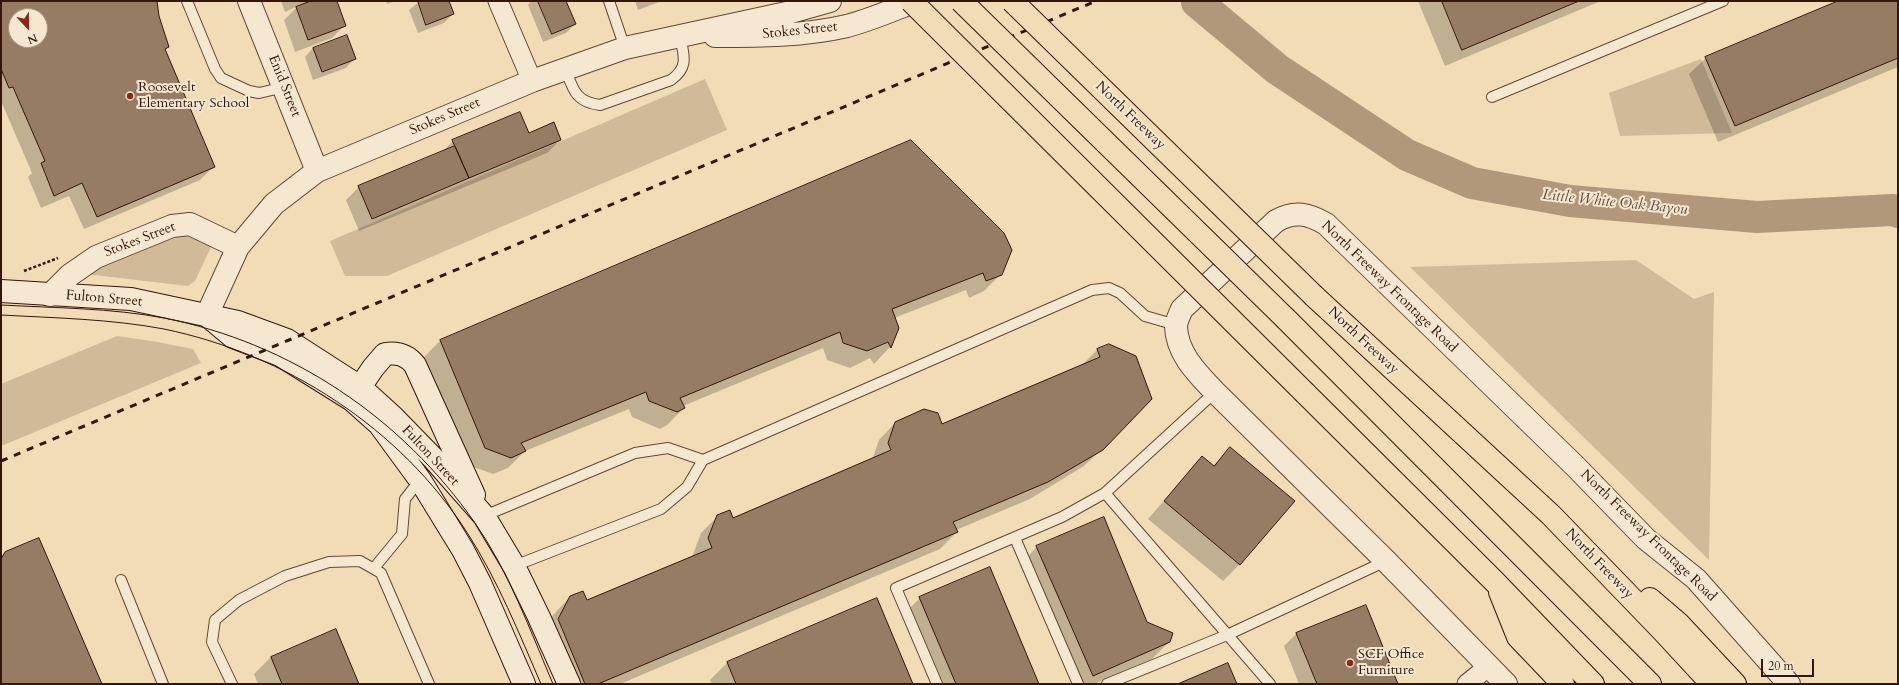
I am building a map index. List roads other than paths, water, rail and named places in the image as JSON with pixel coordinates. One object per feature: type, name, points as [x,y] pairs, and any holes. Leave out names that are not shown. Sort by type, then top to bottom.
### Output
[{"type":"highway","points":[[911,1],[1495,582],[1593,684]]},
{"type":"highway","points":[[961,1],[1286,319],[1650,684]]},
{"type":"highway","name":"North Freeway","points":[[1012,1],[1314,296],[1551,514],[1712,684]]},
{"type":"highway","points":[[1551,514],[1678,623],[1735,684]]},
{"type":"highway","points":[[1495,582],[1518,637],[1563,684]]},
{"type":"street","name":"Enid Street","points":[[249,1],[317,171]]},
{"type":"street","points":[[498,1],[532,81]]},
{"type":"street","name":"Stokes Street","points":[[207,315],[238,247],[274,204],[317,171],[532,81],[624,48],[748,20],[791,12],[830,1]]},
{"type":"street","name":"Stokes Street","points":[[680,36],[749,36],[816,32],[872,19],[916,1]]},
{"type":"street","name":"North Freeway Frontage Road","points":[[1176,325],[1182,309],[1276,221],[1284,216],[1297,214],[1311,215],[1326,224],[1576,467],[1646,539],[1696,579],[1789,684]]},
{"type":"street","name":"Stokes Street","points":[[50,295],[70,275],[96,257],[172,226],[190,224],[238,247]]},
{"type":"street","name":"Fulton Street","points":[[1,291],[131,299],[238,322],[287,340],[356,394],[393,417],[432,457],[484,516],[514,566],[538,615],[568,684]]},
{"type":"street","points":[[1176,325],[1186,357],[1191,366],[1215,392],[1386,561],[1506,684]]},
{"type":"street","points":[[356,394],[373,368],[385,354],[399,353],[411,359],[484,516]]},
{"type":"street","name":"Fulton Street","points":[[356,394],[420,480],[463,550],[524,684]]},
{"type":"street","points":[[1466,684],[1489,666]]},
{"type":"lane","points":[[187,1],[215,69],[221,78],[249,91],[259,93],[284,86]]},
{"type":"lane","points":[[609,1],[624,48]]},
{"type":"lane","points":[[1492,97],[1724,1]]},
{"type":"lane","points":[[565,68],[574,92],[590,104],[600,105],[671,80],[680,73],[684,61],[680,36]]},
{"type":"lane","points":[[514,566],[661,509],[686,487],[703,460],[1092,290],[1109,288],[1120,293],[1145,316],[1176,325]]},
{"type":"lane","points":[[937,684],[896,588],[1062,517],[1105,493],[1215,392]]},
{"type":"lane","points":[[484,516],[635,453],[668,448],[703,460]]},
{"type":"lane","points":[[374,568],[402,534],[405,499],[420,480]]},
{"type":"lane","points":[[1105,493],[1270,684]]},
{"type":"lane","points":[[1015,538],[1078,684]]},
{"type":"lane","points":[[232,684],[212,642],[215,620],[239,600],[285,576],[328,562],[360,561],[381,572],[429,684]]},
{"type":"lane","points":[[1107,684],[1227,635],[1386,561]]},
{"type":"lane","points":[[121,580],[164,684]]},
{"type":"waterway","name":"Little White Oak Bayou","points":[[1197,2],[1277,69],[1407,155],[1472,183],[1570,201],[1757,217],[1893,210],[1898,212]]},
{"type":"tram line","points":[[1,305],[124,312],[164,318],[211,330],[256,346],[299,366],[340,390],[378,419],[413,450],[446,485],[475,523],[509,581],[553,684]]},
{"type":"tram line","points":[[1,315],[103,321],[164,329],[209,341],[253,357],[296,377],[336,401],[374,429],[409,461],[441,496],[468,534],[489,570],[508,608],[541,684]]},
{"type":"railway","points":[[1,461],[1096,1]]},
{"type":"place","name":"Roosevelt Elementary School","points":[[130,96]]},
{"type":"place","name":"SCF Office Furniture","points":[[1350,663]]}]
